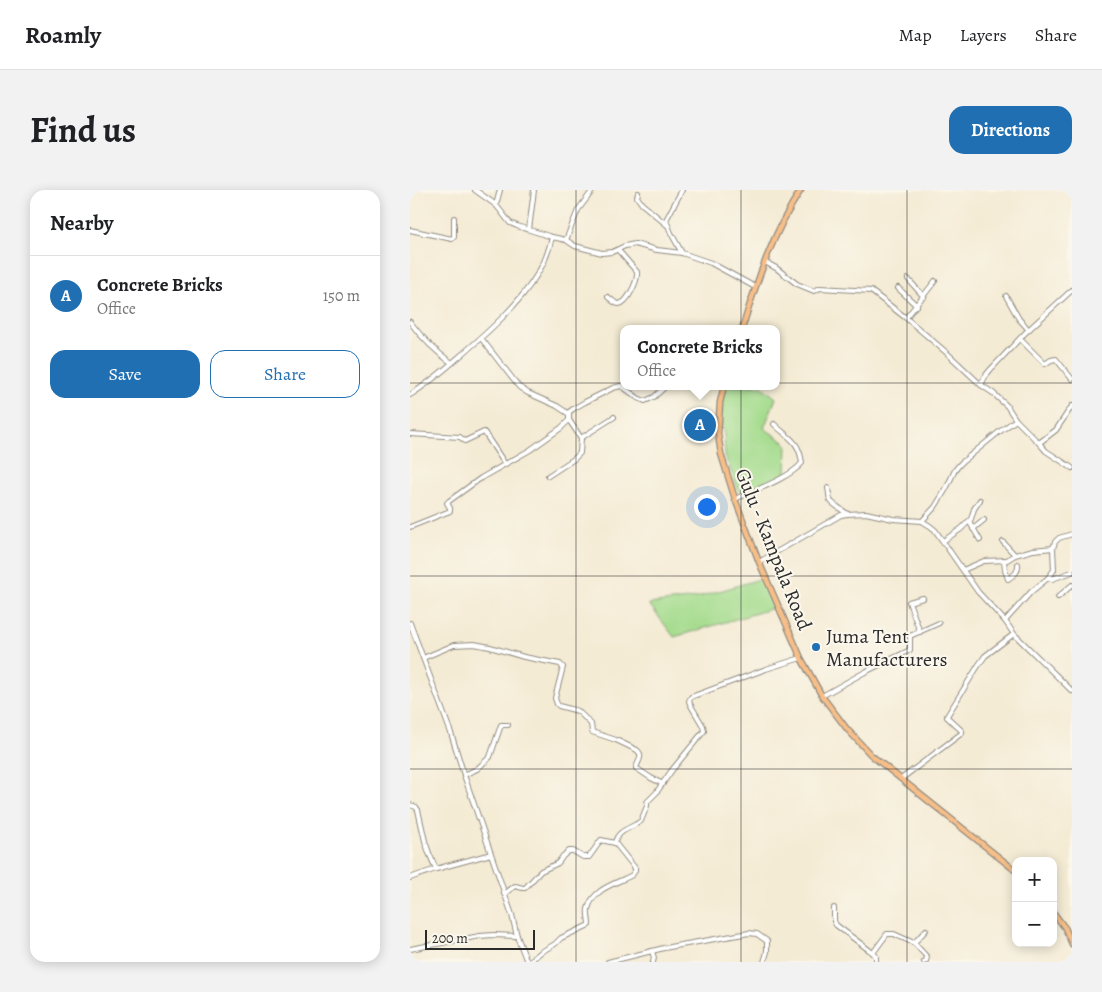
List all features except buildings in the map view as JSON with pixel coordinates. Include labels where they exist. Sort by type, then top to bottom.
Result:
[{"type":"main road","points":[[743,325],[765,262],[786,215],[801,190]]},
{"type":"main road","name":"Gulu - Kampala Road","points":[[723,390],[720,402],[718,434],[721,454],[735,499],[759,562],[801,658],[822,696],[847,729],[871,755],[1012,868]]},
{"type":"main road","points":[[1057,917],[1065,928],[1072,944]]},
{"type":"street","points":[[475,190],[496,205],[510,223],[566,240],[575,246],[609,253],[635,244],[682,254],[711,263],[756,287]]},
{"type":"street","points":[[496,205],[500,190]]},
{"type":"street","points":[[529,229],[534,190]]},
{"type":"street","points":[[566,240],[578,210],[593,190]]},
{"type":"street","points":[[682,190],[666,220],[682,254]]},
{"type":"street","points":[[638,193],[639,201],[668,226]]},
{"type":"street","points":[[410,230],[452,239],[454,237],[454,218]]},
{"type":"street","points":[[410,395],[428,383],[481,338],[517,301],[534,280],[544,260],[552,237]]},
{"type":"street","points":[[608,297],[616,303],[621,303],[632,289],[638,276],[637,272],[618,250]]},
{"type":"street","points":[[765,262],[798,284],[814,291],[820,288],[871,291],[906,318],[993,393],[1007,406],[1016,420],[1046,451],[1072,468]]},
{"type":"street","points":[[908,279],[924,296]]},
{"type":"street","points":[[906,318],[935,281]]},
{"type":"street","points":[[898,288],[916,306]]},
{"type":"street","points":[[982,385],[986,375],[1028,330],[1072,290]]},
{"type":"street","points":[[1006,296],[1019,319],[1028,330]]},
{"type":"street","points":[[410,322],[420,335],[452,363]]},
{"type":"street","points":[[481,338],[519,386],[528,394],[557,406],[569,414]]},
{"type":"street","points":[[1020,339],[1045,364],[1056,358],[1072,379]]},
{"type":"street","points":[[548,476],[578,456],[581,438],[569,420],[569,412],[577,406],[620,386]]},
{"type":"street","points":[[628,390],[638,398],[645,400],[654,397],[662,390]]},
{"type":"street","points":[[1039,443],[1056,430],[1072,407]]},
{"type":"street","points":[[581,438],[614,418]]},
{"type":"street","points":[[410,527],[450,511],[448,501],[470,485],[530,450],[569,420]]},
{"type":"street","points":[[922,521],[935,507],[961,462],[1016,420]]},
{"type":"street","points":[[735,499],[788,475],[802,463],[801,453],[796,443],[774,424]]},
{"type":"street","points":[[410,434],[460,437],[465,442],[483,432],[505,464]]},
{"type":"street","points":[[828,488],[830,499],[846,514]]},
{"type":"street","points":[[942,541],[961,529],[971,519],[974,509],[980,500]]},
{"type":"street","points":[[759,562],[841,515],[866,513],[893,520],[922,521],[935,530],[978,592],[1005,621],[1014,634],[1072,691]]},
{"type":"street","points":[[973,529],[984,520]]},
{"type":"street","points":[[969,521],[980,540]]},
{"type":"street","points":[[1005,621],[1054,570],[1055,542],[1059,538],[1072,534]]},
{"type":"street","points":[[1003,542],[1016,555]]},
{"type":"street","points":[[963,570],[984,562],[1007,560],[1033,550],[1054,548]]},
{"type":"street","points":[[1004,560],[1008,579],[1019,571],[1018,564]]},
{"type":"street","points":[[1048,578],[1052,580],[1072,572]]},
{"type":"street","points":[[1058,597],[1072,585]]},
{"type":"street","points":[[920,632],[910,602],[923,598]]},
{"type":"street","points":[[410,623],[445,716],[504,894],[512,915],[517,936],[528,962],[561,938],[589,925],[588,909],[592,899],[604,887],[626,878],[634,873],[635,869],[615,843],[601,840],[587,858],[569,851],[560,862],[542,871],[525,888],[515,886],[504,894]]},
{"type":"street","points":[[822,696],[910,650],[909,637],[939,623]]},
{"type":"street","points":[[901,779],[962,733],[947,716],[986,656],[1014,634]]},
{"type":"street","points":[[423,658],[454,645],[474,644],[562,665],[555,698],[557,704],[578,711],[591,724],[592,732],[616,740],[640,752],[641,758],[636,766],[637,770],[663,784]]},
{"type":"street","points":[[615,843],[616,838],[626,829],[641,821],[648,802],[704,731],[690,704],[690,697],[801,658]]},
{"type":"street","points":[[464,775],[477,769],[490,758],[500,725],[508,725]]},
{"type":"street","points":[[410,805],[418,810],[425,841],[436,869]]},
{"type":"street","points":[[410,878],[491,854]]},
{"type":"street","points":[[834,908],[834,921],[836,925],[876,956],[876,962]]},
{"type":"street","points":[[914,944],[926,930]]},
{"type":"street","points":[[608,962],[652,951],[749,933],[757,934],[767,941],[767,952],[764,962]]},
{"type":"street","points":[[873,954],[887,934],[891,933],[914,944],[927,957],[927,960],[924,962]]},
{"type":"street","points":[[410,949],[480,936],[517,936]]},
{"type":"street","points":[[652,951],[653,962]]},
{"type":"green space","points":[[725,390],[766,390],[776,398],[764,428],[787,444],[786,474],[767,483],[765,481],[740,494],[725,456],[724,435],[721,423]]},
{"type":"green space","points":[[763,578],[774,608],[674,637],[649,604],[696,598]]},
{"type":"place","name":"Concrete Bricks","points":[[700,425]]},
{"type":"place","name":"Juma Tent Manufacturers","points":[[816,647]]}]
